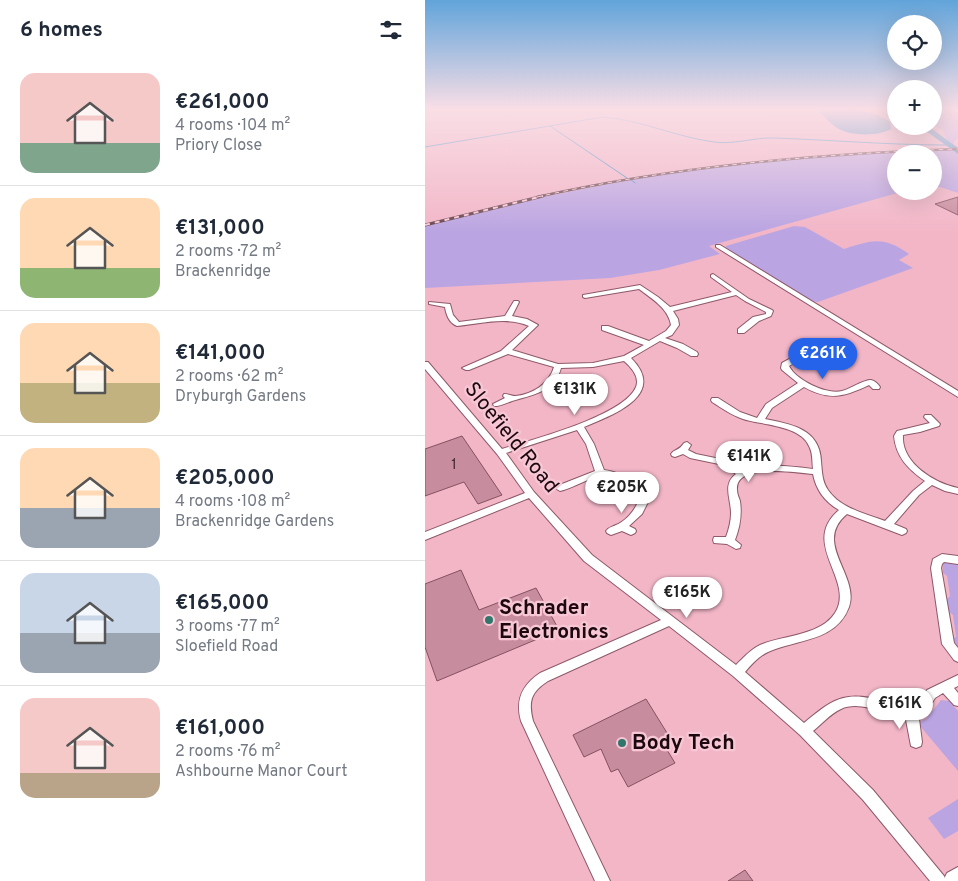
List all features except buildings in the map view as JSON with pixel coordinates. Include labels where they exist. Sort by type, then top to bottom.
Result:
[{"type":"street","points":[[718,246],[958,395]]},
{"type":"street","points":[[711,275],[770,312],[769,315],[755,319],[744,328],[736,324]]},
{"type":"street","points":[[507,351],[558,366],[593,365],[626,358],[660,339],[671,331],[675,325],[674,316],[638,285],[583,296]]},
{"type":"street","points":[[668,310],[737,293]]},
{"type":"street","points":[[507,302],[519,301],[507,317]]},
{"type":"street","points":[[430,302],[449,305],[450,315],[457,324]]},
{"type":"street","points":[[447,328],[457,324],[507,317],[528,322],[534,326],[507,351],[492,359],[465,368]]},
{"type":"street","points":[[604,328],[649,344]]},
{"type":"street","points":[[660,339],[680,346],[694,354]]},
{"type":"street","points":[[813,347],[785,365],[789,372],[804,383],[824,392],[838,395],[870,382],[876,387]]},
{"type":"street","points":[[500,452],[580,426],[609,414],[638,391],[640,386],[639,373],[626,358]]},
{"type":"street","name":"Sloefield Road","points":[[425,364],[500,452],[531,494],[587,558],[737,672],[804,731],[868,795],[939,881]]},
{"type":"street","points":[[497,404],[509,398],[520,398],[545,387],[555,377],[558,366]]},
{"type":"street","points":[[760,420],[769,406],[804,383]]},
{"type":"street","points":[[713,400],[739,414],[784,425],[806,436],[817,452],[817,472],[822,490],[828,497],[845,510],[902,531]]},
{"type":"street","points":[[928,416],[940,424],[900,433],[897,436],[900,451],[907,461],[931,481],[945,488],[958,491]]},
{"type":"street","points":[[580,426],[590,444],[600,472]]},
{"type":"street","points":[[682,450],[699,458],[722,462],[741,473]]},
{"type":"street","points":[[718,540],[733,543],[736,513],[732,486],[736,477],[741,473],[765,468],[817,472]]},
{"type":"street","points":[[558,488],[600,472],[609,472],[619,476],[642,499],[643,505],[627,529],[611,531]]},
{"type":"street","points":[[887,525],[916,493],[931,481]]},
{"type":"street","points":[[425,536],[531,494]]},
{"type":"street","points":[[737,672],[762,650],[825,630],[840,615],[844,605],[844,592],[831,550],[829,534],[831,525],[845,510]]},
{"type":"street","points":[[958,560],[942,558],[937,562],[936,568],[947,644],[958,657]]},
{"type":"street","points":[[603,881],[527,721],[523,709],[525,696],[532,684],[544,676],[669,621]]},
{"type":"street","points":[[804,731],[835,706],[850,700],[912,715],[919,713],[931,694],[958,680]]},
{"type":"street","points":[[945,687],[958,701]]},
{"type":"street","points":[[912,715],[916,742]]},
{"type":"shaded area","points":[[942,149],[958,149],[958,193],[942,188]]},
{"type":"shaded area","points":[[887,151],[887,196],[709,246],[720,254],[659,270],[610,278],[425,288],[425,225],[568,192],[633,180],[762,161]]},
{"type":"shaded area","points":[[794,226],[805,227],[844,249],[878,241],[892,244],[909,254],[899,260],[913,268],[818,302],[811,301],[726,249],[726,246]]},
{"type":"shaded area","points":[[949,561],[958,565],[958,648],[956,649],[952,639],[956,637],[953,615],[949,612],[947,599],[950,596],[947,576],[943,573],[943,563]]},
{"type":"shaded area","points":[[941,700],[949,701],[958,711],[958,771],[919,723],[927,718]]},
{"type":"shaded area","points":[[958,799],[958,831],[944,839],[928,818]]},
{"type":"waterway","points":[[584,149],[627,178]]},
{"type":"waterway","points":[[954,149],[958,152]]},
{"type":"waterway","points":[[630,179],[635,183]]},
{"type":"railway","points":[[537,197],[642,177],[747,163],[852,154],[955,149]]},
{"type":"railway","points":[[425,225],[543,196]]},
{"type":"place","name":"Schrader Electronics","points":[[489,620]]},
{"type":"place","name":"Body Tech","points":[[622,743]]}]
